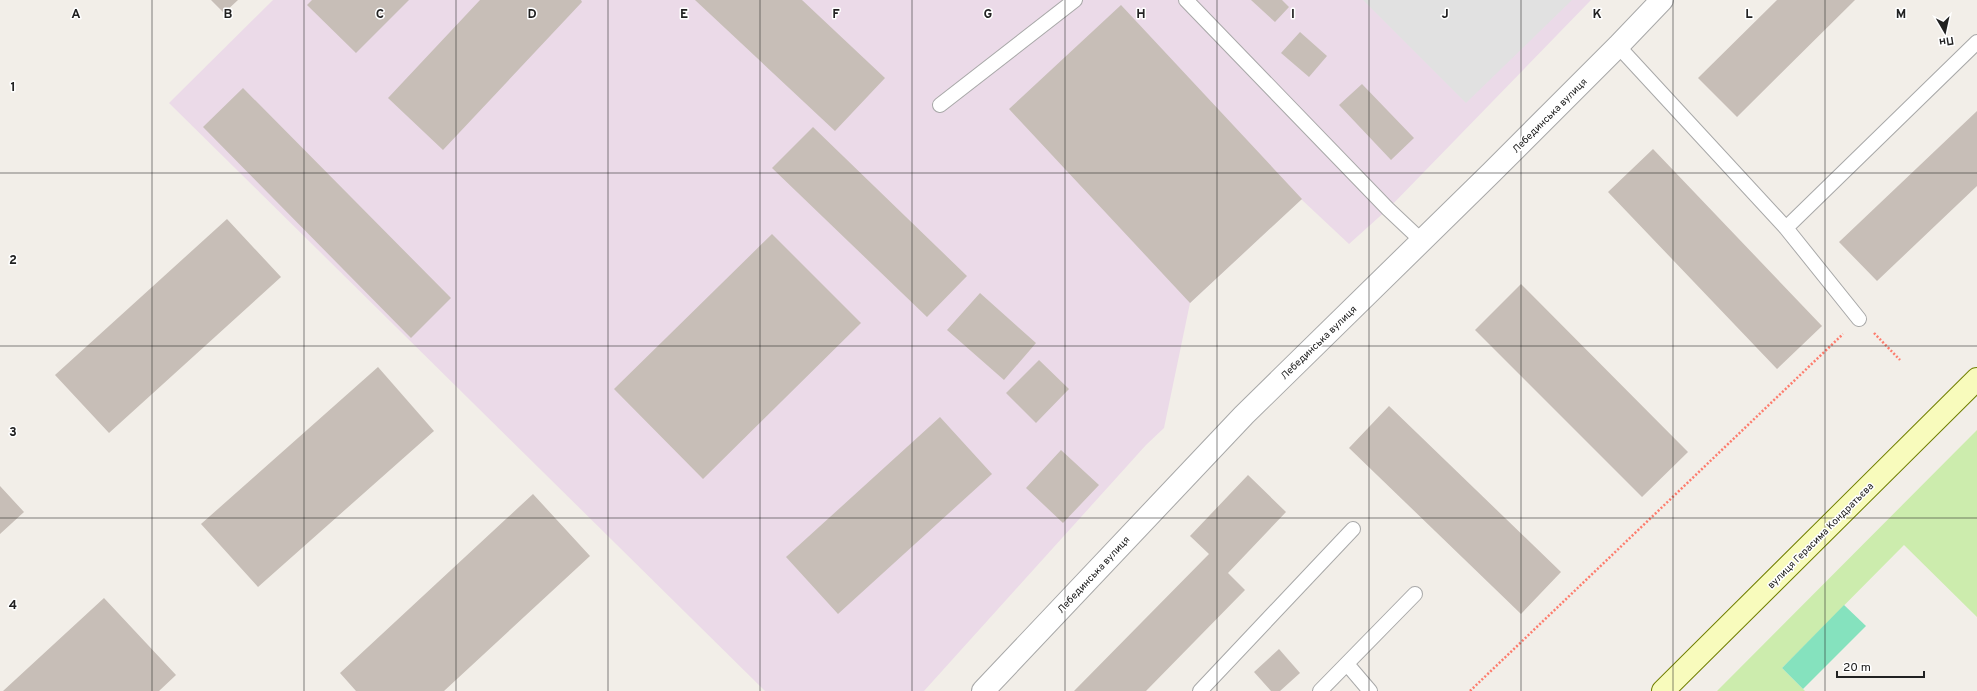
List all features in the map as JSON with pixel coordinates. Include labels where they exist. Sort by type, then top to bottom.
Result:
[{"type":"main road","name":"вулиця Герасима Кондратьєва","points":[[1663,691],[1977,379]]},
{"type":"street","name":"Лебединська вулиця","points":[[983,691],[1244,415],[1422,241],[1618,46],[1662,0]]},
{"type":"lane","points":[[940,105],[1075,0]]},
{"type":"lane","points":[[1186,0],[1388,209],[1422,241]]},
{"type":"lane","points":[[1786,228],[1977,42]]},
{"type":"lane","points":[[1618,46],[1786,228],[1859,319]]},
{"type":"lane","points":[[1200,691],[1353,529]]},
{"type":"lane","points":[[1320,691],[1415,594]]},
{"type":"lane","points":[[1346,664],[1370,691]]},
{"type":"path","points":[[1470,691],[1859,319],[1900,360]]},
{"type":"shaded area","points":[[273,0],[1591,0],[1388,209],[1349,244],[1301,199],[1190,303],[1164,428],[1146,445],[924,691],[765,691],[169,103]]},
{"type":"shaded area","points":[[1363,0],[1572,0],[1466,103]]},
{"type":"green space","points":[[1977,430],[1977,617],[1904,545],[1782,668],[1805,691],[1717,691]]},
{"type":"green space","points":[[1844,605],[1866,626],[1803,689],[1782,668]]},
{"type":"building","points":[[211,0],[238,0],[224,13]]},
{"type":"building","points":[[312,0],[409,0],[356,53],[307,5]]},
{"type":"building","points":[[480,0],[581,0],[582,2],[443,150],[388,98]]},
{"type":"building","points":[[695,0],[802,0],[885,78],[835,131]]},
{"type":"building","points":[[1251,0],[1282,0],[1289,7],[1275,22]]},
{"type":"building","points":[[1777,0],[1855,0],[1737,117],[1698,78]]},
{"type":"building","points":[[1121,5],[1302,199],[1190,303],[1009,109]]},
{"type":"building","points":[[1300,32],[1327,56],[1309,77],[1281,53]]},
{"type":"building","points":[[1362,84],[1414,138],[1391,160],[1339,105]]},
{"type":"building","points":[[243,88],[451,298],[411,338],[203,127]]},
{"type":"building","points":[[1977,111],[1977,186],[1877,281],[1839,242]]},
{"type":"building","points":[[813,127],[967,276],[927,317],[772,168]]},
{"type":"building","points":[[1653,149],[1822,326],[1777,369],[1608,192]]},
{"type":"building","points":[[227,219],[281,277],[109,433],[55,375]]},
{"type":"building","points":[[772,234],[861,323],[703,479],[614,389]]},
{"type":"building","points":[[1521,284],[1688,452],[1642,497],[1475,330]]},
{"type":"building","points":[[980,293],[1036,343],[1004,380],[947,330]]},
{"type":"building","points":[[1039,360],[1069,389],[1036,423],[1006,393]]},
{"type":"building","points":[[378,367],[434,431],[258,587],[201,524]]},
{"type":"building","points":[[1389,406],[1561,572],[1521,614],[1349,448]]},
{"type":"building","points":[[940,417],[992,474],[838,614],[786,557]]},
{"type":"building","points":[[1061,450],[1099,485],[1063,523],[1026,488]]},
{"type":"building","points":[[1248,475],[1286,512],[1228,573],[1245,590],[1146,691],[1074,691],[1209,554],[1190,536]]},
{"type":"building","points":[[0,486],[24,512],[0,534]]},
{"type":"building","points":[[533,494],[590,556],[444,691],[356,691],[340,673]]},
{"type":"building","points":[[104,598],[176,675],[159,691],[3,691]]},
{"type":"building","points":[[1279,649],[1300,673],[1280,691],[1271,691],[1254,672]]}]
